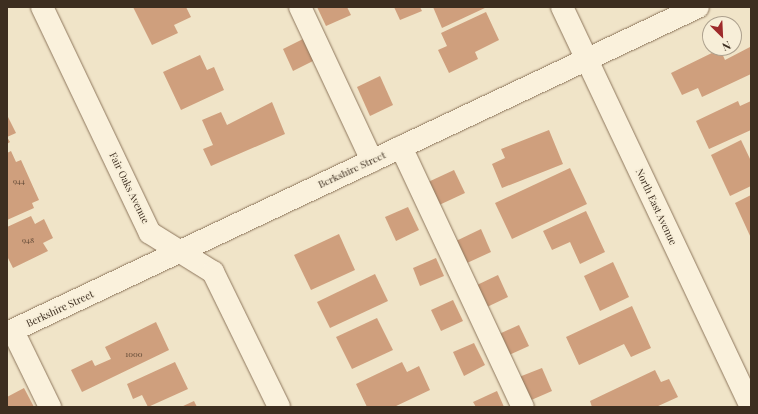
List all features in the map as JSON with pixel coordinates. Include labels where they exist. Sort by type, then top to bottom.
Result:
[{"type":"street","name":"Fair Oaks Avenue","points":[[42,7],[150,233],[182,251],[214,272],[279,407]]},
{"type":"street","points":[[300,7],[372,161]]},
{"type":"street","name":"North East Avenue","points":[[562,7],[751,407]]},
{"type":"street","name":"Berkshire Street","points":[[10,332],[698,7]]},
{"type":"street","points":[[401,147],[523,407]]},
{"type":"street","points":[[10,332],[50,407]]},
{"type":"building","points":[[133,7],[186,7],[191,17],[174,25],[178,33],[152,45]]},
{"type":"building","points":[[317,7],[347,7],[351,15],[326,26]]},
{"type":"building","points":[[394,7],[420,7],[422,11],[400,20]]},
{"type":"building","points":[[433,7],[487,7],[442,28]]},
{"type":"building","points":[[486,12],[499,40],[475,52],[478,59],[449,73],[438,50],[447,46],[441,33]]},
{"type":"building","points":[[305,38],[315,60],[293,71],[283,49]]},
{"type":"building","points":[[750,47],[751,74],[702,97],[698,88],[682,95],[671,73],[706,56],[723,56],[725,60],[733,56],[742,56],[742,51]]},
{"type":"building","points":[[200,55],[207,70],[214,67],[224,90],[181,110],[163,72]]},
{"type":"building","points":[[380,76],[393,105],[370,116],[357,87]]},
{"type":"building","points":[[738,101],[740,106],[751,101],[751,130],[709,149],[696,121]]},
{"type":"building","points":[[272,102],[285,134],[211,166],[203,149],[213,145],[202,120],[221,112],[227,125]]},
{"type":"building","points":[[7,115],[16,133],[7,137]]},
{"type":"building","points":[[549,130],[563,164],[502,188],[492,164],[505,158],[501,149]]},
{"type":"building","points":[[7,137],[10,142],[7,144]]},
{"type":"building","points":[[741,140],[751,161],[751,186],[730,196],[711,155]]},
{"type":"building","points":[[11,151],[16,162],[21,160],[39,200],[32,203],[34,208],[7,220],[7,153]]},
{"type":"building","points":[[570,168],[587,204],[512,239],[495,203]]},
{"type":"building","points":[[454,170],[465,193],[437,206],[426,183]]},
{"type":"building","points":[[751,195],[751,238],[735,203]]},
{"type":"building","points":[[408,207],[419,230],[396,241],[385,217]]},
{"type":"building","points":[[586,211],[605,252],[580,264],[570,242],[552,250],[543,231]]},
{"type":"building","points":[[31,216],[35,224],[44,219],[53,238],[43,243],[48,251],[13,268],[7,256],[7,227]]},
{"type":"building","points":[[481,229],[491,252],[467,263],[456,241]]},
{"type":"building","points":[[339,234],[355,270],[311,290],[294,255]]},
{"type":"building","points":[[436,258],[444,276],[420,286],[413,268]]},
{"type":"building","points":[[613,262],[629,297],[600,311],[584,276]]},
{"type":"building","points":[[375,274],[388,301],[330,328],[317,302]]},
{"type":"building","points":[[498,275],[508,297],[487,307],[477,285]]},
{"type":"building","points":[[453,300],[463,321],[441,331],[431,310]]},
{"type":"building","points":[[632,306],[651,348],[631,357],[624,344],[579,365],[566,337]]},
{"type":"building","points":[[377,318],[393,350],[352,369],[336,337]]},
{"type":"building","points":[[156,322],[169,350],[82,392],[71,370],[92,360],[95,366],[111,359],[105,347]]},
{"type":"building","points":[[519,325],[529,346],[509,355],[499,334]]},
{"type":"building","points":[[474,343],[485,365],[464,376],[453,352]]},
{"type":"building","points":[[175,362],[188,389],[148,407],[142,395],[133,399],[127,384]]},
{"type":"building","points":[[402,362],[407,372],[419,366],[430,390],[394,407],[367,407],[356,384]]},
{"type":"building","points":[[542,368],[552,391],[529,401],[519,377]]},
{"type":"building","points":[[655,370],[661,382],[669,379],[678,397],[656,407],[592,407],[590,401]]},
{"type":"building","points":[[24,388],[34,407],[8,407],[7,397]]},
{"type":"building","points":[[497,391],[504,407],[476,407],[473,402]]},
{"type":"building","points":[[194,401],[197,407],[181,407]]}]
